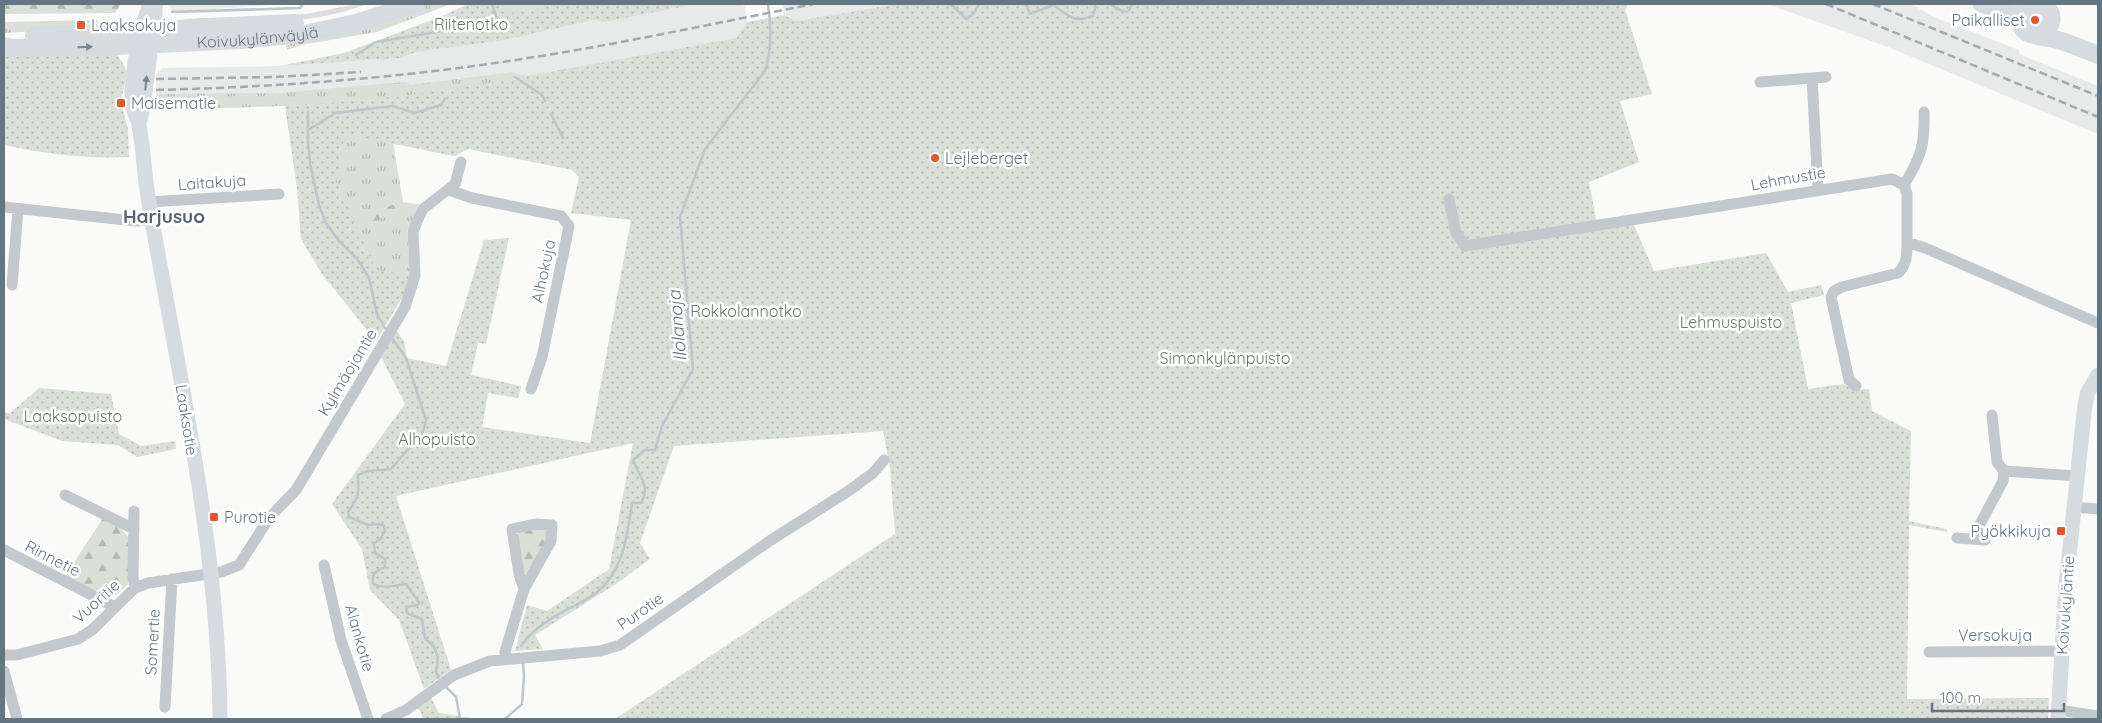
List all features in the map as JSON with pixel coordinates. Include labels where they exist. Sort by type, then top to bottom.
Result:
[{"type":"main road","name":"Laaksotie","points":[[153,4],[145,15],[143,107],[139,122],[148,202],[176,354],[211,574],[220,679],[220,719]]},
{"type":"main road","name":"Koivukylänväylä","points":[[4,46],[11,48],[146,38],[303,23],[354,13],[378,4]]},
{"type":"main road","name":"Koivukylänväylä","points":[[4,37],[241,40],[304,34],[356,23],[416,4]]},
{"type":"main road","points":[[1982,4],[2013,14],[2030,7],[2046,8],[2052,13],[2060,26],[2098,44]]},
{"type":"main road","points":[[2030,7],[2024,30],[2028,34],[2040,35],[2074,44],[2098,55]]},
{"type":"main road","points":[[2040,35],[2048,31],[2052,13]]},
{"type":"main road","name":"Koivukyläntie","points":[[2058,715],[2077,476],[2087,394],[2098,376]]},
{"type":"street","points":[[1760,82],[1826,77]]},
{"type":"street","points":[[1812,78],[1818,189]]},
{"type":"street","points":[[1856,386],[1849,380],[1831,297],[1834,291],[1842,286],[1898,273],[1903,268],[1906,261],[1907,242],[1907,194],[1904,185],[1913,171],[1923,147],[1924,112]]},
{"type":"street","points":[[449,190],[455,184],[461,162]]},
{"type":"street","name":"Lehmustie","points":[[1449,199],[1456,233],[1465,246],[1702,210],[1887,178],[1898,180],[1904,185]]},
{"type":"street","name":"Alhokuja","points":[[449,190],[472,198],[561,216],[569,226],[542,357],[531,389]]},
{"type":"street","name":"Kylmäojantie","points":[[211,574],[226,571],[239,565],[269,518],[286,501],[300,482],[405,307],[415,275],[413,232],[423,209],[449,190]]},
{"type":"street","name":"Laitakuja","points":[[148,202],[278,194]]},
{"type":"street","points":[[4,207],[141,222],[152,220]]},
{"type":"street","points":[[12,285],[18,210]]},
{"type":"street","points":[[1907,242],[1925,248],[2098,323]]},
{"type":"street","points":[[1992,414],[1997,462],[2004,471],[2077,476]]},
{"type":"street","name":"Purotie","points":[[386,719],[406,710],[454,675],[490,661],[600,650],[620,645],[771,540],[850,490],[872,473],[884,460]]},
{"type":"street","points":[[1972,539],[2003,481],[2004,471]]},
{"type":"street","points":[[65,495],[134,529]]},
{"type":"street","points":[[2074,507],[2098,509]]},
{"type":"street","points":[[134,510],[133,578],[135,588]]},
{"type":"street","points":[[506,658],[508,644],[524,589],[551,541],[552,525],[535,524],[512,529],[519,574],[524,589]]},
{"type":"street","points":[[1957,538],[1985,540]]},
{"type":"street","name":"Rinnetie","points":[[4,550],[115,607]]},
{"type":"street","name":"Alankotie","points":[[324,565],[341,640],[368,719]]},
{"type":"street","name":"Vuoritie","points":[[4,655],[17,655],[78,639],[92,630],[135,588],[148,583],[211,574]]},
{"type":"street","name":"Somertie","points":[[165,707],[172,579]]},
{"type":"street","name":"Versokuja","points":[[1929,652],[2062,651]]},
{"type":"street","points":[[4,671],[17,719]]},
{"type":"street","points":[[2058,715],[2098,716]]},
{"type":"shaded area","points":[[170,4],[286,4],[172,12]]},
{"type":"shaded area","points":[[697,4],[741,4],[745,7],[747,22],[738,38],[525,76],[157,110],[156,74],[162,68],[279,66],[400,58],[416,52],[505,40],[593,20],[605,22]]},
{"type":"shaded area","points":[[783,4],[897,4],[796,21],[784,15]]},
{"type":"shaded area","points":[[1767,4],[1911,4],[1934,17],[2019,50],[2019,54],[2098,86],[2098,134],[1888,47]]},
{"type":"green space","points":[[4,4],[121,4],[115,13],[4,14]]},
{"type":"green space","points":[[357,4],[367,4],[322,17],[299,20],[276,22],[182,22],[185,19],[306,14]]},
{"type":"green space","points":[[426,4],[451,4],[377,32],[301,45],[287,50],[286,46],[295,42],[386,18]]},
{"type":"green space","name":"Riitenotko","points":[[468,4],[697,4],[605,22],[593,20],[505,40],[416,52],[400,58],[279,66],[344,53],[440,17]]},
{"type":"green space","points":[[502,4],[564,4],[506,14]]},
{"type":"green space","name":"Simonkylänpuisto","points":[[897,4],[1628,4],[1625,10],[1652,94],[1620,101],[1639,162],[1589,182],[1597,224],[1634,225],[1654,271],[1766,253],[1788,292],[1821,285],[1824,295],[1791,303],[1808,389],[1843,384],[1855,390],[1869,389],[1872,411],[1911,431],[1909,521],[1947,529],[1947,532],[1909,525],[1907,699],[2049,698],[2048,719],[615,719],[895,534],[890,468],[883,431],[674,446],[640,543],[650,559],[616,584],[535,635],[543,649],[515,651],[527,605],[547,611],[609,569],[633,443],[396,496],[451,670],[424,689],[399,620],[370,590],[362,549],[332,504],[405,404],[381,357],[396,330],[404,341],[407,358],[446,366],[484,240],[509,238],[486,344],[478,343],[471,375],[521,386],[518,398],[488,393],[482,427],[590,443],[631,220],[571,213],[579,177],[572,170],[468,149],[454,156],[345,134],[336,182],[376,270],[410,275],[405,293],[376,341],[322,274],[301,239],[297,188],[285,106],[399,96],[512,80],[737,38],[747,22],[784,15],[796,21]]},
{"type":"green space","points":[[99,21],[98,23],[78,23],[78,26],[4,33],[4,22]]},
{"type":"green space","points":[[738,38],[549,102],[454,156],[393,143],[403,202],[352,218],[406,207],[408,203],[419,204],[407,231],[410,275],[389,320],[285,106],[157,110],[156,94],[278,93],[405,82],[411,85],[512,72],[525,76]]},
{"type":"green space","points":[[115,50],[126,71],[122,98],[119,98],[119,107],[122,107],[128,129],[129,157],[66,155],[4,145],[4,51]]},
{"type":"green space","points":[[403,202],[408,203],[406,207],[358,229],[352,217]]},
{"type":"green space","name":"Laaksopuisto","points":[[39,388],[111,394],[119,434],[141,446],[175,441],[176,449],[137,457],[118,445],[62,441],[4,419],[4,412],[9,414]]},
{"type":"green space","points":[[103,518],[118,525],[128,537],[128,584],[115,596],[102,597],[64,578]]},
{"type":"green space","points":[[542,527],[547,531],[548,538],[528,574],[524,574],[516,538],[520,531]]},
{"type":"green space","points":[[430,696],[439,713],[476,719],[423,719],[421,712],[416,707]]},
{"type":"waterway","points":[[172,12],[300,8],[303,4]]},
{"type":"waterway","points":[[356,55],[376,42],[498,22],[492,4]]},
{"type":"waterway","name":"Ilolanoja","points":[[521,646],[534,631],[545,623],[596,593],[613,574],[623,552],[632,503],[641,503],[645,491],[643,481],[633,460],[645,450],[655,450],[662,426],[693,369],[680,217],[705,149],[765,71],[769,55],[770,38],[768,4]]},
{"type":"waterway","name":"Ilolanoja","points":[[948,4],[952,5],[966,19],[974,13],[979,4]]},
{"type":"waterway","name":"Ilolanoja","points":[[1026,4],[1030,14],[1053,5],[1075,19],[1093,16],[1096,4]]},
{"type":"waterway","name":"Ilolanoja","points":[[1111,4],[1117,9],[1126,12],[1132,4]]},
{"type":"waterway","points":[[515,77],[542,95],[545,101]]},
{"type":"waterway","points":[[310,129],[335,113],[393,106],[414,113],[441,105],[445,99]]},
{"type":"waterway","points":[[308,112],[310,163],[319,205],[326,223],[338,240],[358,260],[369,278],[377,314],[386,330]]},
{"type":"waterway","points":[[551,114],[563,138]]},
{"type":"waterway","points":[[392,338],[406,358],[426,420],[423,432],[391,469],[368,471],[358,475],[358,495],[348,512],[349,517],[368,525],[379,524],[384,526],[385,531],[374,544],[375,553],[385,559],[385,567],[375,573],[373,584],[385,587],[406,584],[419,602],[418,605],[406,607],[407,613],[422,619],[425,638],[434,647],[438,657],[436,672],[439,677]]},
{"type":"waterway","name":"Ilolanoja","points":[[505,719],[522,704],[523,663]]},
{"type":"waterway","points":[[446,687],[456,697],[460,719]]},
{"type":"railway","points":[[156,90],[243,87],[329,81],[459,68],[658,35],[814,4]]},
{"type":"railway","points":[[1826,4],[2098,117]]},
{"type":"railway","points":[[1873,4],[2098,96]]},
{"type":"railway","points":[[156,79],[276,77],[361,72]]},
{"type":"place","name":"Paikalliset","points":[[2035,20]]},
{"type":"place","name":"Laaksokuja","points":[[81,25]]},
{"type":"place","name":"Maisematie","points":[[121,103]]},
{"type":"place","name":"Lejleberget","points":[[935,158]]},
{"type":"place","name":"Purotie","points":[[214,517]]},
{"type":"place","name":"Pyökkikuja","points":[[2061,531]]},
{"type":"district","name":"Harjusuo","points":[[164,216]]},
{"type":"park label","name":"Rokkolannotko","points":[[746,311]]},
{"type":"park label","name":"Lehmuspuisto","points":[[1731,322]]},
{"type":"park label","name":"Alhopuisto","points":[[437,439]]}]
